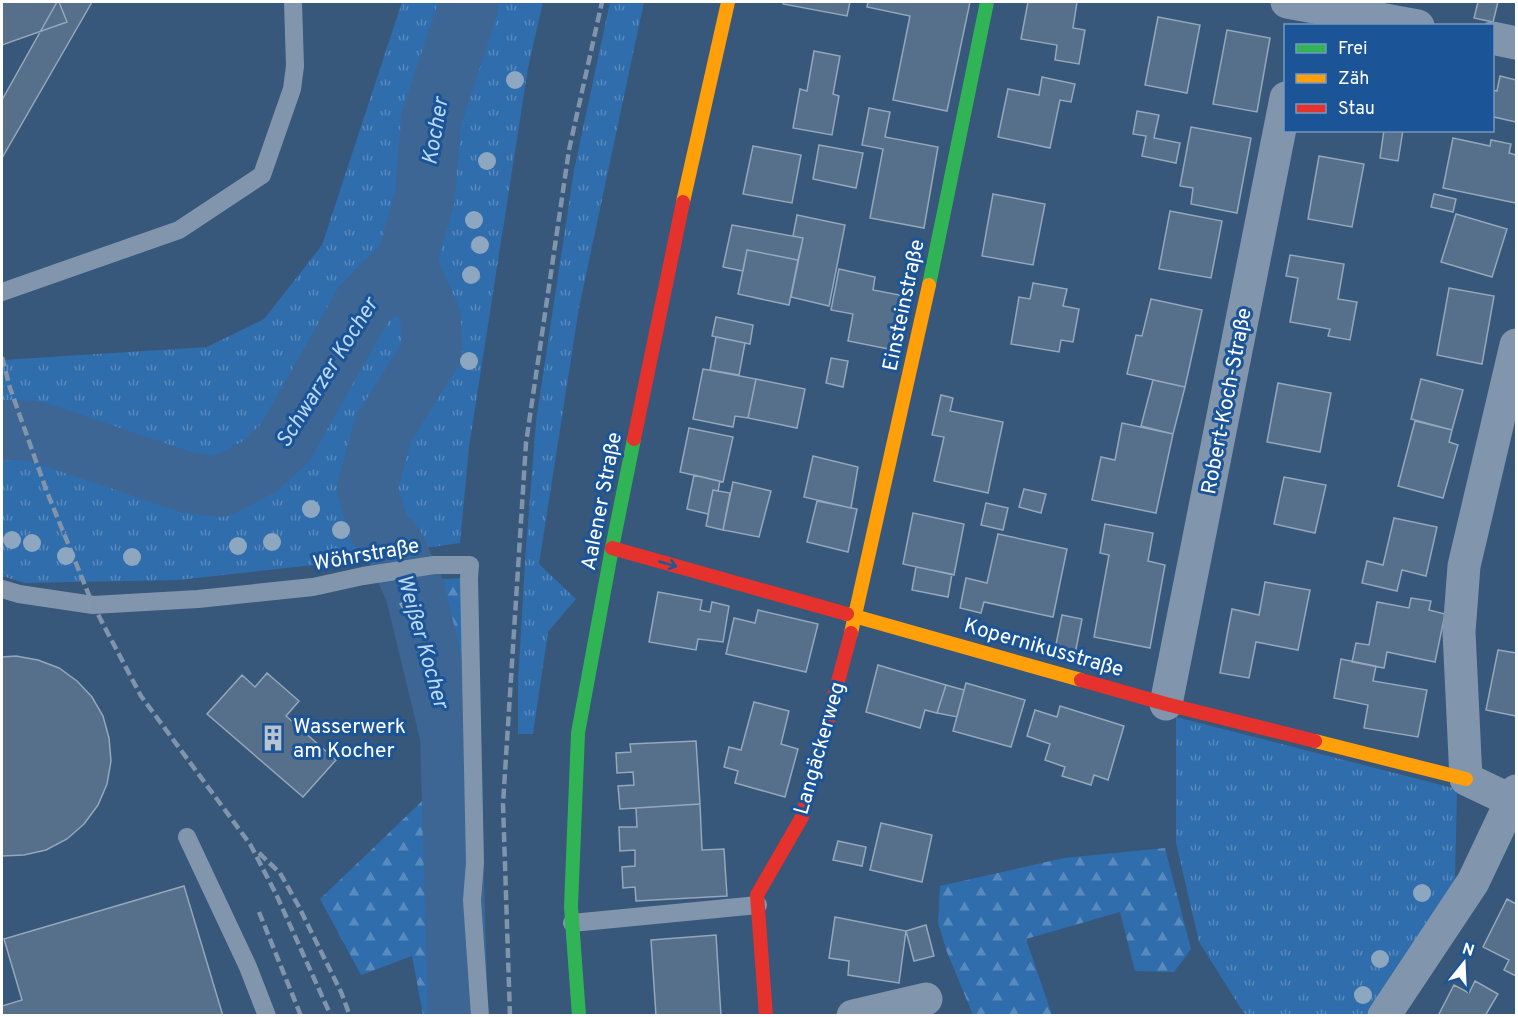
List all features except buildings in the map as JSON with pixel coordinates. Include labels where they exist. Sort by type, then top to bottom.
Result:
[{"type":"street","name":"Aalener Straße","points":[[579,1016],[570,907],[578,733],[612,548],[689,172],[728,2]]},
{"type":"street","name":"Einsteinstraße","points":[[856,616],[928,290],[987,2]]},
{"type":"street","points":[[1304,9],[1405,24]]},
{"type":"street","points":[[1494,38],[1516,43]]},
{"type":"street","name":"Robert-Koch-Straße","points":[[1166,704],[1284,108]]},
{"type":"street","points":[[1384,1016],[1473,882],[1514,796],[1466,780],[1460,632],[1464,566],[1516,345]]},
{"type":"street","name":"Kopernikusstraße","points":[[612,548],[1166,704],[1466,780]]},
{"type":"street","name":"Langäckerweg","points":[[766,1016],[757,895],[802,817],[856,616]]},
{"type":"street","points":[[853,1016],[926,999]]},
{"type":"lane","points":[[2,292],[179,230],[262,175],[292,89],[295,66],[293,2]]},
{"type":"lane","name":"Wöhrstraße","points":[[2,589],[19,594],[93,605],[198,599],[313,587],[363,576],[434,565],[470,565],[475,862],[472,900],[480,1016]]},
{"type":"lane","points":[[187,837],[248,967],[267,1016]]},
{"type":"lane","points":[[572,923],[758,905]]},
{"type":"green space","points":[[402,2],[543,2],[528,68],[469,447],[460,543],[359,560],[178,580],[25,583],[2,576],[2,360],[207,347],[264,319],[322,245]]},
{"type":"green space","points":[[610,2],[644,2],[579,308],[539,564],[576,599],[548,632],[533,734],[518,734],[518,682],[536,421],[574,170]]},
{"type":"green space","points":[[466,578],[471,863],[463,872],[463,1000],[466,1015],[423,1015],[412,956],[361,975],[320,899],[443,781],[425,580]]},
{"type":"green space","points":[[1176,717],[1457,789],[1455,883],[1368,1015],[1245,1015],[1199,942],[1176,843]]},
{"type":"green space","points":[[1165,848],[1191,949],[1174,972],[1135,971],[1120,912],[1026,939],[1052,1015],[973,1015],[947,952],[938,923],[940,886],[1064,858]]},
{"type":"waterway","name":"Schwarzer Kocher","points":[[2,430],[35,431],[186,482],[220,487],[260,466],[285,443],[363,305],[406,262],[425,197],[431,120],[468,2]]},
{"type":"waterway","name":"Weißer Kocher","points":[[406,262],[431,318],[432,352],[383,429],[367,489],[379,528],[395,547],[415,591],[450,736],[458,1016]]},
{"type":"railway","points":[[510,1016],[503,804],[526,443],[569,150],[602,2]]},
{"type":"railway","points":[[2,357],[10,388],[47,492],[93,605],[141,696],[250,844],[276,894],[331,1016]]},
{"type":"railway","points":[[259,853],[280,873],[298,905],[341,992],[350,1016]]},
{"type":"railway","points":[[259,912],[301,1016]]},
{"type":"traffic: fast","points":[[929,285],[987,2]]},
{"type":"traffic: fast","points":[[579,1016],[571,907],[578,733],[634,439]]},
{"type":"traffic: slow","points":[[683,202],[728,2]]},
{"type":"traffic: slow","points":[[851,633],[929,285]]},
{"type":"traffic: slow","points":[[847,614],[1081,680]]},
{"type":"traffic: slow","points":[[1315,741],[1466,779]]},
{"type":"traffic: jam","points":[[634,439],[683,202]]},
{"type":"traffic: jam","points":[[612,548],[847,614]]},
{"type":"traffic: jam","points":[[766,1016],[757,895],[802,817],[851,633]]},
{"type":"traffic: jam","points":[[1081,680],[1315,741]]},
{"type":"place","name":"Wasserwerk am Kocher","points":[[273,738]]},
{"type":"water label","name":"Kocher","points":[[434,131]]}]
